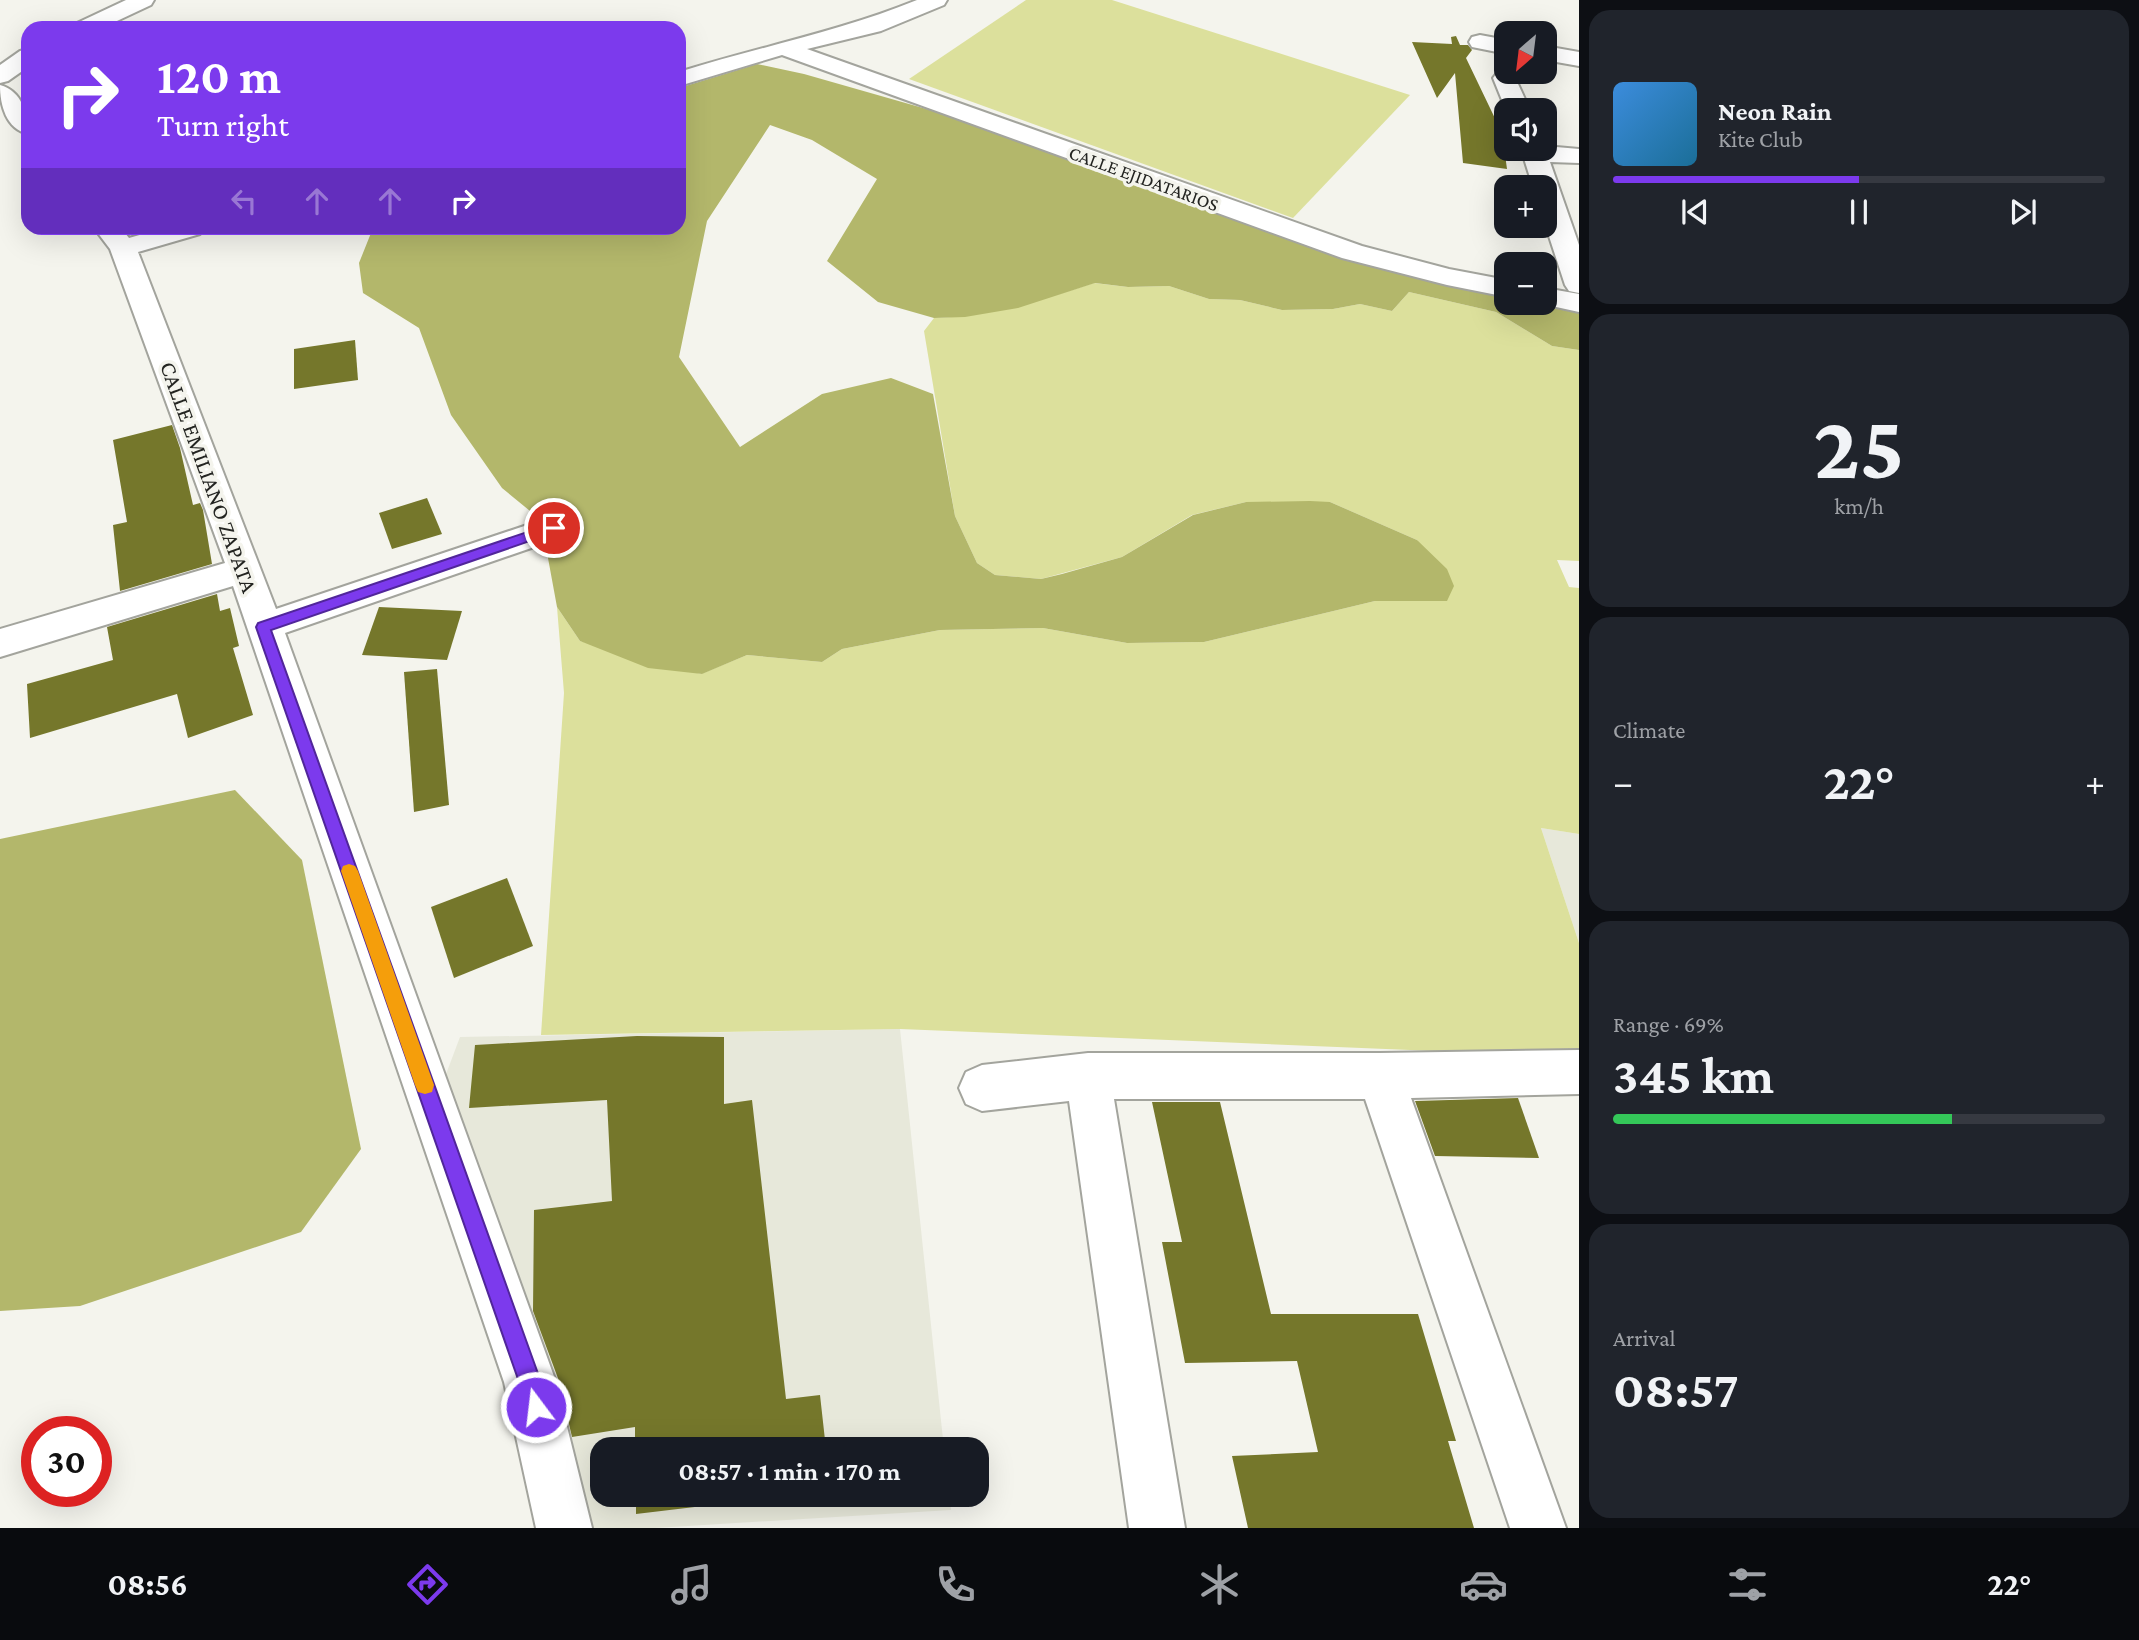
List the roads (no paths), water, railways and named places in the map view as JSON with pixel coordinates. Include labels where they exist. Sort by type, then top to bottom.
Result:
[{"type":"street","points":[[100,21],[144,0]]},
{"type":"street","points":[[686,77],[873,26],[936,0]]},
{"type":"street","points":[[1480,42],[1494,45]]},
{"type":"street","name":"CALLE EJIDATARIOS","points":[[788,50],[1352,252],[1494,286]]},
{"type":"street","points":[[1558,55],[1579,59]]},
{"type":"street","points":[[0,76],[21,61]]},
{"type":"street","points":[[0,92],[21,118]]},
{"type":"street","points":[[1557,154],[1579,156]]},
{"type":"street","points":[[1537,161],[1579,285]]},
{"type":"street","points":[[115,238],[138,235]]},
{"type":"street","name":"CALLE EMILIANO ZAPATA","points":[[115,238],[245,570],[530,1382],[564,1528]]},
{"type":"street","points":[[1557,298],[1579,303]]},
{"type":"street","points":[[263,627],[554,528]]},
{"type":"street","points":[[0,643],[245,570]]},
{"type":"street","points":[[982,1088],[1088,1076],[1380,1076],[1579,1072]]},
{"type":"street","points":[[1088,1076],[1157,1528]]},
{"type":"street","points":[[1380,1076],[1538,1528]]}]
